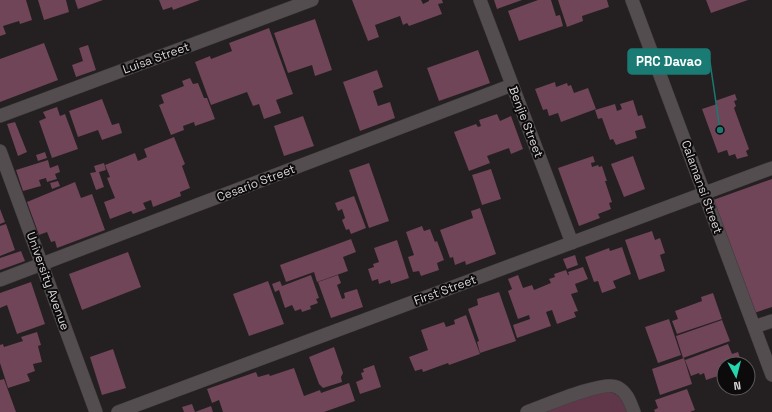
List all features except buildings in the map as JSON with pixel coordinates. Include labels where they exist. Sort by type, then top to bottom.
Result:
[{"type":"street","name":"Luisa Street","points":[[0,116],[312,0]]},
{"type":"street","name":"Benjie Street","points":[[480,0],[572,243]]},
{"type":"street","name":"Calamansi Street","points":[[632,0],[772,374]]},
{"type":"street","name":"Cesario Street","points":[[0,280],[512,85]]},
{"type":"street","name":"University Avenue","points":[[0,151],[96,412]]},
{"type":"street","name":"First Street","points":[[118,412],[772,168]]},
{"type":"street","points":[[754,327],[772,320]]},
{"type":"street","points":[[527,412],[589,389],[604,386],[615,386],[624,391],[634,412]]},
{"type":"shaded area","points":[[605,391],[614,393],[620,397],[628,412],[544,412],[593,393]]},
{"type":"place","name":"PRC Davao","points":[[720,130]]}]
